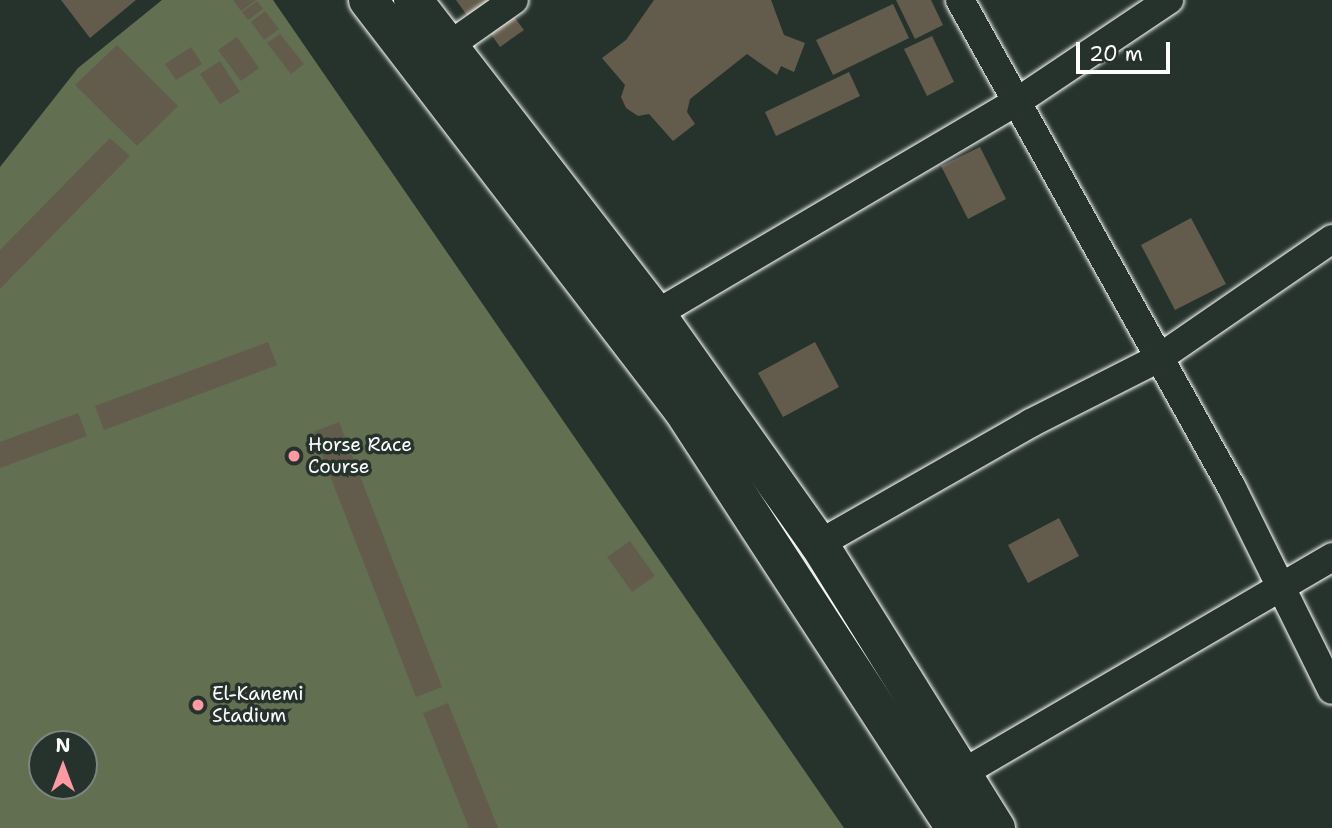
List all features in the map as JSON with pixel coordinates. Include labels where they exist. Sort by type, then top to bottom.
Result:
[{"type":"main road","points":[[368,0],[682,409],[955,828]]},
{"type":"main road","points":[[413,0],[656,314],[820,544],[996,828]]},
{"type":"street","points":[[450,45],[514,0]]},
{"type":"street","points":[[960,0],[1232,488],[1279,592],[1332,690]]},
{"type":"street","points":[[656,314],[1018,101],[1169,0]]},
{"type":"street","points":[[820,544],[1031,423],[1159,358],[1332,239]]},
{"type":"street","points":[[961,775],[1279,592],[1332,557]]},
{"type":"green space","name":"Horse Race Course","points":[[162,0],[273,0],[844,828],[0,828],[0,167],[78,68]]},
{"type":"building","points":[[61,0],[136,0],[90,38]]},
{"type":"building","points":[[233,0],[256,0],[241,11]]},
{"type":"building","points":[[456,0],[500,0],[471,21]]},
{"type":"building","points":[[654,0],[771,0],[784,35],[805,43],[794,72],[781,66],[777,75],[747,54],[690,99],[687,112],[695,124],[673,141],[649,114],[638,116],[626,108],[621,97],[625,85],[602,58],[626,40]]},
{"type":"building","points":[[896,0],[931,0],[943,25],[915,39]]},
{"type":"building","points":[[257,1],[263,9],[248,20],[242,12]]},
{"type":"building","points":[[893,4],[909,38],[833,75],[816,40]]},
{"type":"building","points":[[509,10],[524,30],[500,47],[486,27]]},
{"type":"building","points":[[265,11],[279,29],[264,40],[251,22]]},
{"type":"building","points":[[280,34],[304,64],[291,74],[267,43]]},
{"type":"building","points":[[932,36],[954,82],[927,96],[904,49]]},
{"type":"building","points":[[237,37],[259,68],[241,81],[218,50]]},
{"type":"building","points":[[117,45],[178,106],[137,146],[75,85]]},
{"type":"building","points":[[191,47],[202,64],[176,80],[165,64]]},
{"type":"building","points":[[220,61],[240,92],[220,104],[200,74]]},
{"type":"building","points":[[849,72],[860,96],[776,136],[765,112]]},
{"type":"building","points":[[110,138],[130,156],[0,289],[0,250]]},
{"type":"building","points":[[980,147],[1006,199],[968,219],[941,166]]},
{"type":"building","points":[[1191,218],[1226,284],[1175,310],[1141,245]]},
{"type":"building","points":[[268,342],[277,365],[104,430],[95,406]]},
{"type":"building","points":[[815,342],[839,387],[783,417],[758,373]]},
{"type":"building","points":[[78,413],[87,436],[0,468],[0,442]]},
{"type":"building","points":[[339,422],[442,687],[416,697],[313,432]]},
{"type":"building","points":[[1059,518],[1079,556],[1028,583],[1008,545]]},
{"type":"building","points":[[630,541],[655,576],[632,592],[607,557]]},
{"type":"building","points":[[448,703],[498,828],[469,828],[423,713]]},
{"type":"place","name":"Horse Race Course","points":[[294,456]]},
{"type":"place","name":"El-Kanemi Stadium","points":[[198,705]]}]
